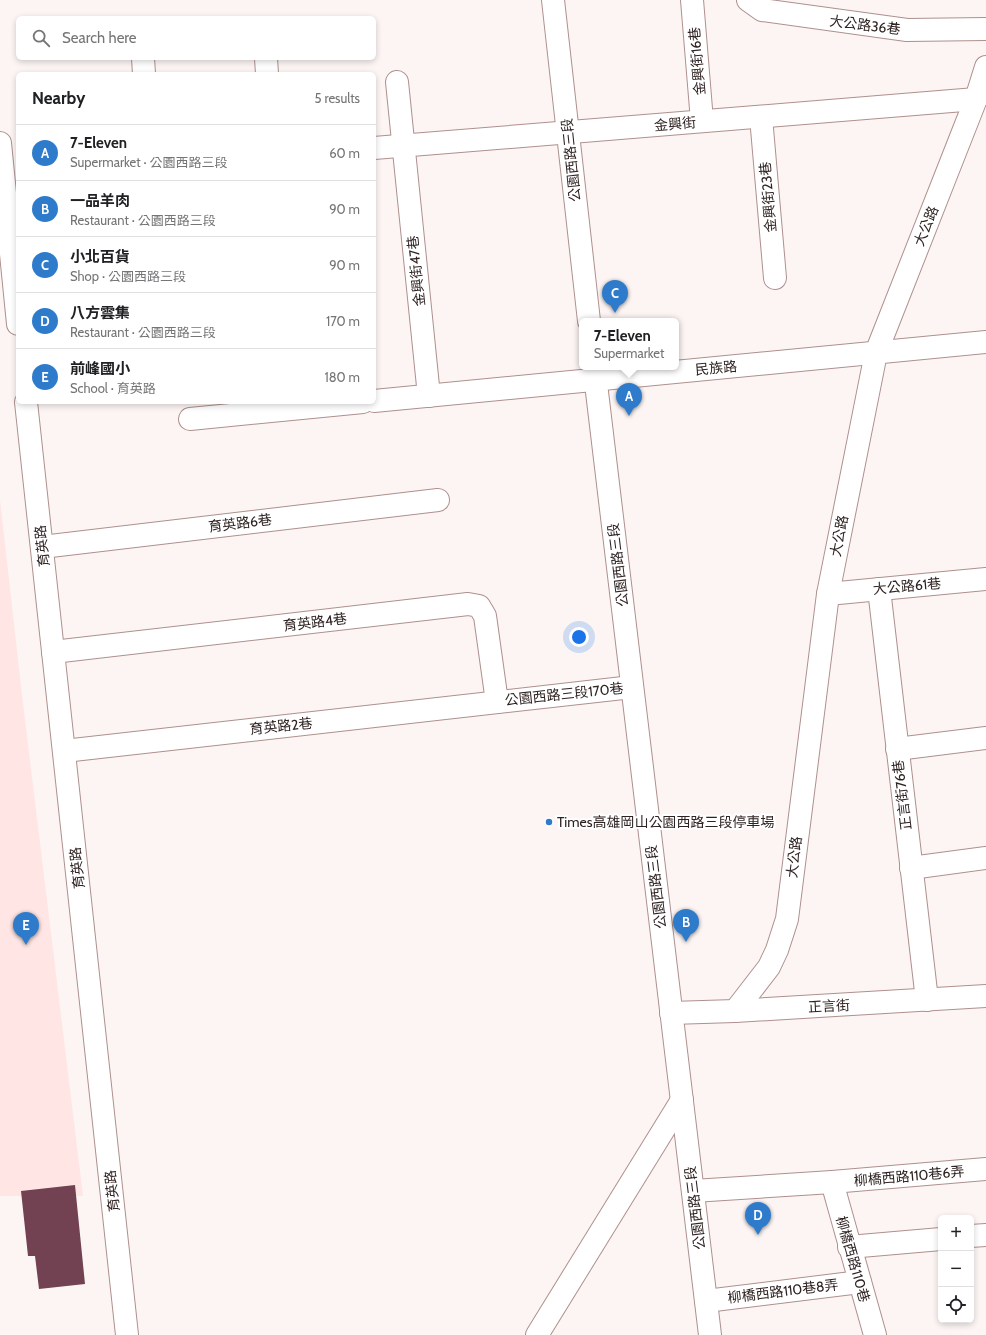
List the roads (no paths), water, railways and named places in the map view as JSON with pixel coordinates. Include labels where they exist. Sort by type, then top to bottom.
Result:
[{"type":"street","name":"公園西路三段","points":[[553,0],[589,318]]},
{"type":"street","name":"金興街16巷","points":[[692,0],[702,121]]},
{"type":"street","name":"大公路36巷","points":[[748,0],[762,10],[907,30],[986,29]]},
{"type":"street","points":[[143,60],[144,72]]},
{"type":"street","points":[[266,60],[268,72]]},
{"type":"street","name":"大公路","points":[[735,1011],[769,967],[777,950],[787,919],[828,594],[876,353],[976,99],[986,67]]},
{"type":"street","name":"金興街47巷","points":[[397,82],[402,146],[429,396]]},
{"type":"street","name":"金興街","points":[[376,148],[976,99]]},
{"type":"street","name":"金興街23巷","points":[[761,117],[775,278]]},
{"type":"street","points":[[0,143],[10,179],[16,288]]},
{"type":"street","name":"民族路","points":[[679,367],[876,353],[986,342]]},
{"type":"street","name":"民族路","points":[[376,401],[429,396],[595,373],[637,370]]},
{"type":"street","name":"公園西路三段","points":[[595,373],[671,1013],[694,1191],[710,1335]]},
{"type":"street","name":"育英路","points":[[26,404],[127,1335]]},
{"type":"street","points":[[190,419],[301,405],[322,404]]},
{"type":"street","name":"育英路6巷","points":[[42,547],[438,500]]},
{"type":"street","name":"大公路61巷","points":[[828,594],[986,579]]},
{"type":"street","name":"正言街76巷","points":[[879,589],[927,1000]]},
{"type":"street","name":"育英路4巷","points":[[53,652],[468,604],[479,606],[485,616],[497,702]]},
{"type":"street","name":"公園西路三段170巷","points":[[497,702],[632,687]]},
{"type":"street","name":"育英路2巷","points":[[64,751],[497,702]]},
{"type":"street","points":[[897,749],[986,738]]},
{"type":"street","points":[[911,868],[986,858]]},
{"type":"street","name":"正言街","points":[[671,1013],[735,1011],[986,996]]},
{"type":"street","points":[[537,1335],[682,1100]]},
{"type":"street","name":"柳橋西路110巷6弄","points":[[694,1191],[986,1170]]},
{"type":"street","name":"柳橋西路110巷","points":[[832,1182],[849,1247],[875,1335]]},
{"type":"street","points":[[974,1236],[986,1235]]},
{"type":"street","points":[[849,1247],[938,1239]]},
{"type":"street","name":"柳橋西路110巷8弄","points":[[706,1301],[860,1282]]},
{"type":"place","name":"小北百貨","points":[[615,313]]},
{"type":"place","name":"7-Eleven","points":[[629,416]]},
{"type":"place","name":"Times高雄岡山公園西路三段停車場","points":[[549,822]]},
{"type":"place","name":"一品羊肉","points":[[686,942]]},
{"type":"place","name":"前峰國小","points":[[26,945]]},
{"type":"place","name":"八方雲集","points":[[758,1235]]}]
